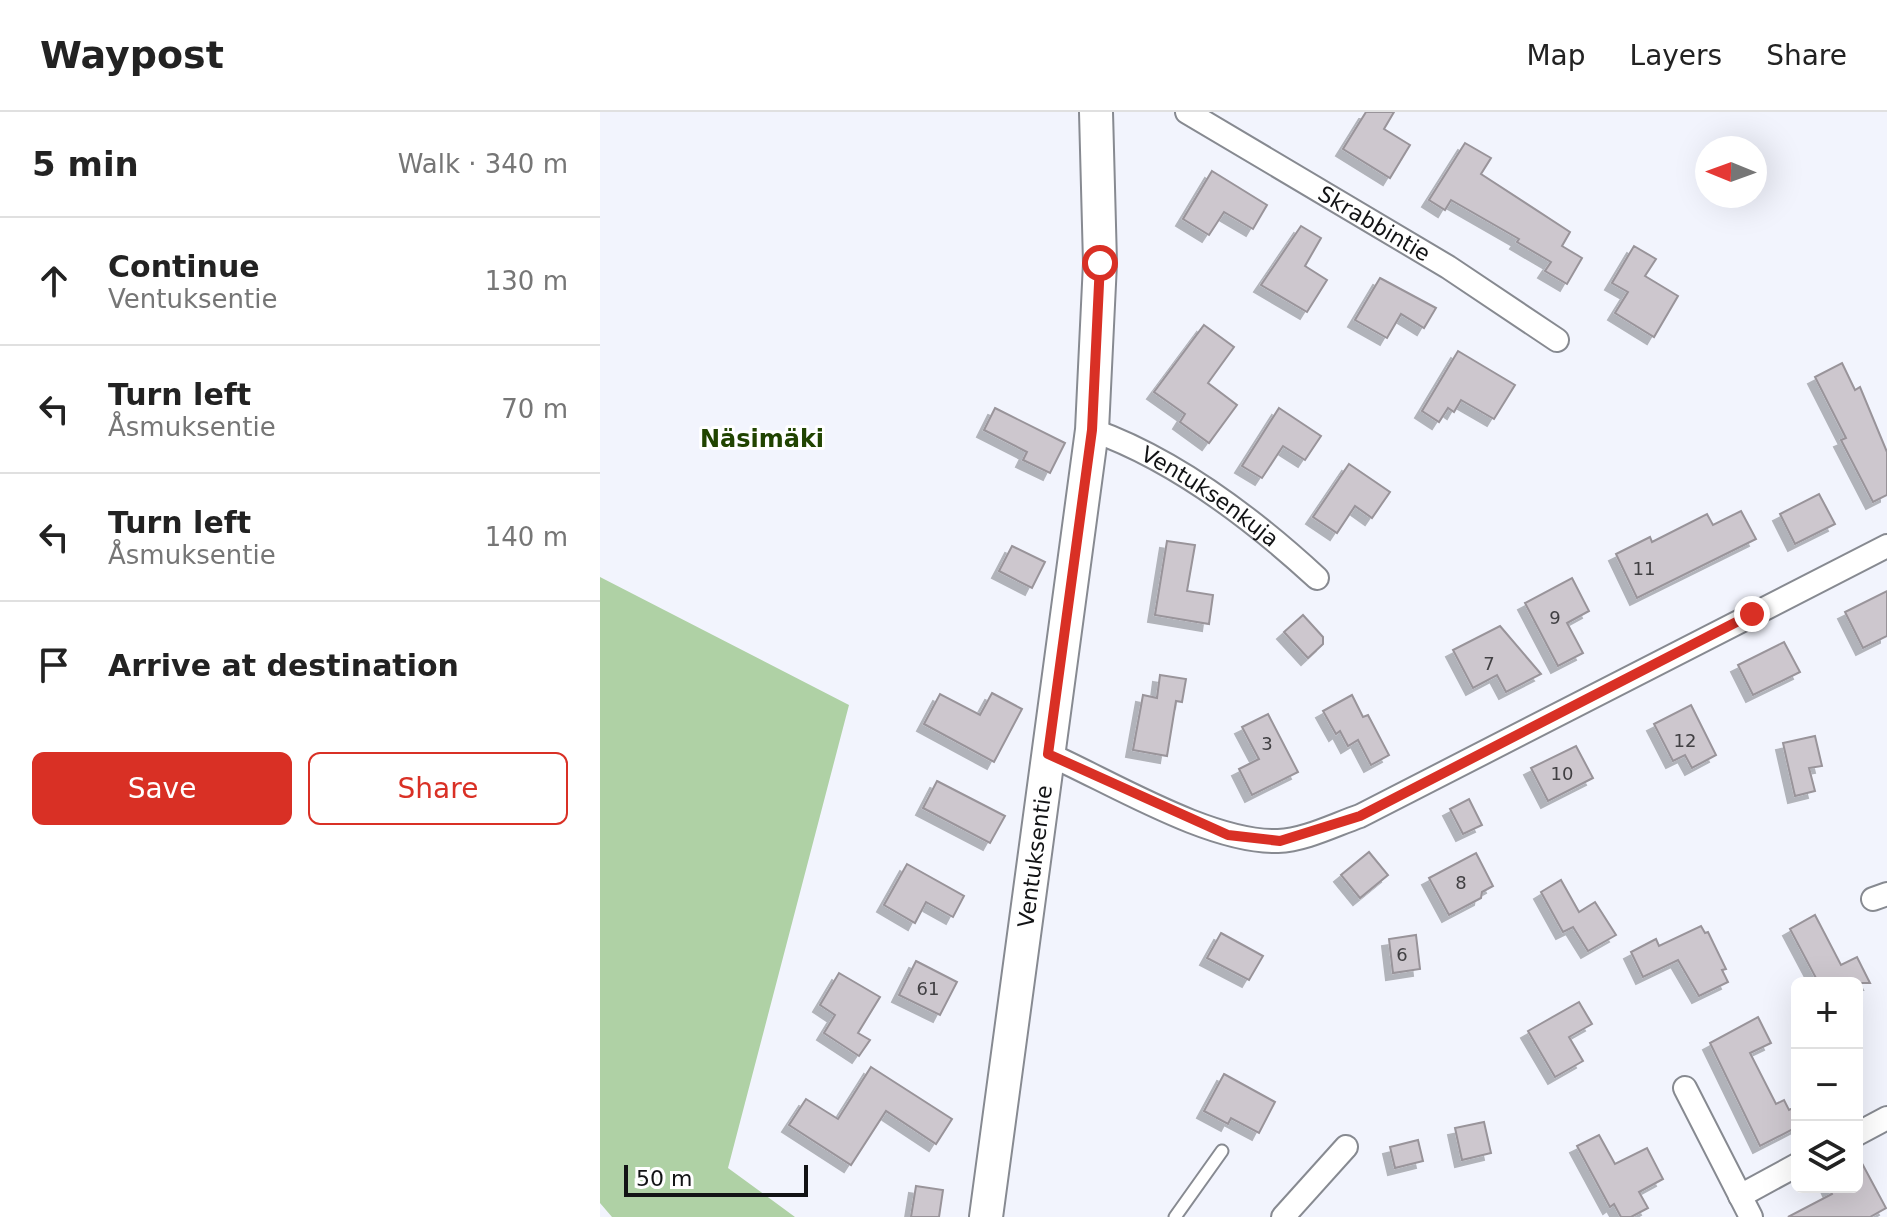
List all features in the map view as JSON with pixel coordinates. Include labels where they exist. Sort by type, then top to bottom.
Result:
[{"type":"main road","name":"Ventuksentie","points":[[986,1217],[1092,430],[1100,263],[1096,112]]},
{"type":"street","name":"Skrabbintie","points":[[1187,112],[1448,267],[1557,340]]},
{"type":"street","name":"Ventuksenkuja","points":[[1092,430],[1138,450],[1223,502],[1317,578]]},
{"type":"street","points":[[1048,754],[1228,835],[1280,841],[1315,833],[1360,816],[1887,546]]},
{"type":"street","points":[[1685,1088],[1751,1217]]},
{"type":"street","points":[[1863,1131],[1887,1118]]},
{"type":"street","points":[[1283,1217],[1346,1147]]},
{"type":"street","points":[[1740,1196],[1791,1168]]},
{"type":"lane","points":[[1175,1217],[1222,1151]]},
{"type":"green space","points":[[600,577],[849,705],[728,1168],[795,1217],[612,1217],[600,1203]]},
{"type":"building","points":[[1366,112],[1394,112],[1384,129],[1410,145],[1390,178],[1343,149]]},
{"type":"building","points":[[1465,143],[1491,158],[1481,174],[1570,232],[1562,246],[1582,258],[1567,284],[1545,271],[1551,262],[1517,242],[1519,239],[1451,200],[1445,210],[1429,200]]},
{"type":"building","points":[[1212,171],[1267,205],[1253,229],[1224,212],[1209,235],[1183,219]]},
{"type":"building","points":[[1301,226],[1321,238],[1305,266],[1327,280],[1307,312],[1261,285]]},
{"type":"building","points":[[1634,246],[1656,259],[1645,276],[1678,296],[1654,337],[1615,313],[1628,292],[1612,283]]},
{"type":"building","points":[[1380,278],[1436,308],[1424,328],[1401,314],[1387,338],[1355,320]]},
{"type":"building","points":[[1204,325],[1234,347],[1208,383],[1237,405],[1209,443],[1180,422],[1185,414],[1154,392]]},
{"type":"building","points":[[1458,351],[1515,385],[1494,419],[1461,400],[1454,412],[1448,408],[1439,422],[1422,411]]},
{"type":"building","points":[[1842,363],[1855,390],[1860,387],[1887,452],[1887,495],[1873,502],[1841,440],[1846,438],[1815,377]]},
{"type":"building","points":[[995,408],[1065,443],[1050,473],[1023,460],[1027,452],[984,430]]},
{"type":"building","points":[[1279,408],[1321,436],[1305,460],[1283,446],[1262,478],[1242,466]]},
{"type":"building","points":[[1349,464],[1390,492],[1372,518],[1355,506],[1337,533],[1313,517]]},
{"type":"building","points":[[1819,494],[1835,524],[1795,544],[1780,514]]},
{"type":"building","points":[[1741,511],[1756,539],[1637,598],[1616,554],[1650,537],[1652,542],[1707,514],[1713,525]]},
{"type":"building","points":[[1167,541],[1195,545],[1187,591],[1213,595],[1209,624],[1155,615]]},
{"type":"building","points":[[1012,546],[1045,562],[1032,588],[999,571]]},
{"type":"building","points":[[1572,578],[1589,611],[1567,623],[1583,653],[1558,666],[1525,603]]},
{"type":"building","points":[[1887,591],[1887,636],[1863,648],[1845,612]]},
{"type":"building","points":[[1303,615],[1323,637],[1323,644],[1308,658],[1284,632]]},
{"type":"building","points":[[1500,626],[1541,674],[1506,692],[1497,675],[1473,688],[1453,650]]},
{"type":"building","points":[[1784,642],[1800,672],[1753,695],[1738,665]]},
{"type":"building","points":[[1160,675],[1186,679],[1182,702],[1176,701],[1167,756],[1133,750],[1143,695],[1157,698]]},
{"type":"building","points":[[992,693],[1022,709],[994,762],[924,724],[940,694],[980,715]]},
{"type":"building","points":[[1352,695],[1363,717],[1368,715],[1389,755],[1371,765],[1358,740],[1348,746],[1340,731],[1336,734],[1323,711]]},
{"type":"building","points":[[1691,705],[1716,755],[1692,768],[1685,755],[1673,761],[1654,724]]},
{"type":"building","points":[[1268,714],[1298,772],[1252,795],[1239,769],[1259,759],[1242,727]]},
{"type":"building","points":[[1815,736],[1822,766],[1809,768],[1815,791],[1795,796],[1783,743]]},
{"type":"building","points":[[1576,746],[1593,778],[1548,801],[1531,768]]},
{"type":"building","points":[[937,781],[1005,816],[990,843],[923,808]]},
{"type":"building","points":[[1469,799],[1482,825],[1463,834],[1450,809]]},
{"type":"building","points":[[1369,852],[1388,875],[1360,898],[1341,875]]},
{"type":"building","points":[[1476,853],[1493,886],[1482,892],[1481,898],[1449,915],[1429,878]]},
{"type":"building","points":[[907,864],[964,896],[953,917],[926,902],[915,923],[884,905]]},
{"type":"building","points":[[1561,880],[1579,912],[1595,902],[1616,935],[1588,951],[1573,927],[1563,932],[1541,892]]},
{"type":"building","points":[[1815,915],[1841,965],[1857,957],[1870,983],[1863,983],[1863,977],[1815,977],[1790,929]]},
{"type":"building","points":[[1701,926],[1705,933],[1708,932],[1726,969],[1722,970],[1728,982],[1699,996],[1678,960],[1643,977],[1631,952],[1656,939],[1659,946]]},
{"type":"building","points":[[1221,933],[1263,956],[1249,980],[1207,958]]},
{"type":"building","points":[[1416,935],[1420,969],[1393,973],[1389,939]]},
{"type":"building","points":[[916,961],[957,982],[940,1015],[899,995]]},
{"type":"building","points":[[839,973],[880,997],[858,1033],[870,1040],[859,1056],[824,1033],[835,1015],[820,1005]]},
{"type":"building","points":[[1579,1002],[1592,1024],[1569,1037],[1583,1061],[1555,1077],[1528,1031]]},
{"type":"building","points":[[1758,1017],[1771,1043],[1750,1053],[1776,1104],[1784,1100],[1791,1109],[1791,1130],[1760,1146],[1710,1043]]},
{"type":"building","points":[[871,1067],[952,1119],[936,1144],[886,1111],[851,1165],[789,1125],[806,1099],[838,1119]]},
{"type":"building","points":[[1224,1074],[1275,1102],[1259,1133],[1231,1118],[1228,1124],[1204,1111]]},
{"type":"building","points":[[1484,1122],[1491,1153],[1462,1160],[1455,1128]]},
{"type":"building","points":[[1599,1135],[1615,1164],[1647,1148],[1663,1179],[1639,1192],[1648,1208],[1631,1217],[1621,1217],[1614,1204],[1610,1207],[1577,1146]]},
{"type":"building","points":[[1418,1140],[1423,1161],[1395,1168],[1390,1147]]},
{"type":"building","points":[[1863,1165],[1886,1208],[1870,1217],[1788,1217],[1832,1194],[1863,1193]]},
{"type":"building","points":[[916,1186],[943,1190],[939,1217],[911,1217]]},
{"type":"district","name":"Näsimäki","points":[[762,439]]},
{"type":"route","points":[[1100,263],[1092,430],[1048,754],[1228,835],[1280,841],[1315,833],[1360,816],[1752,614]]}]
